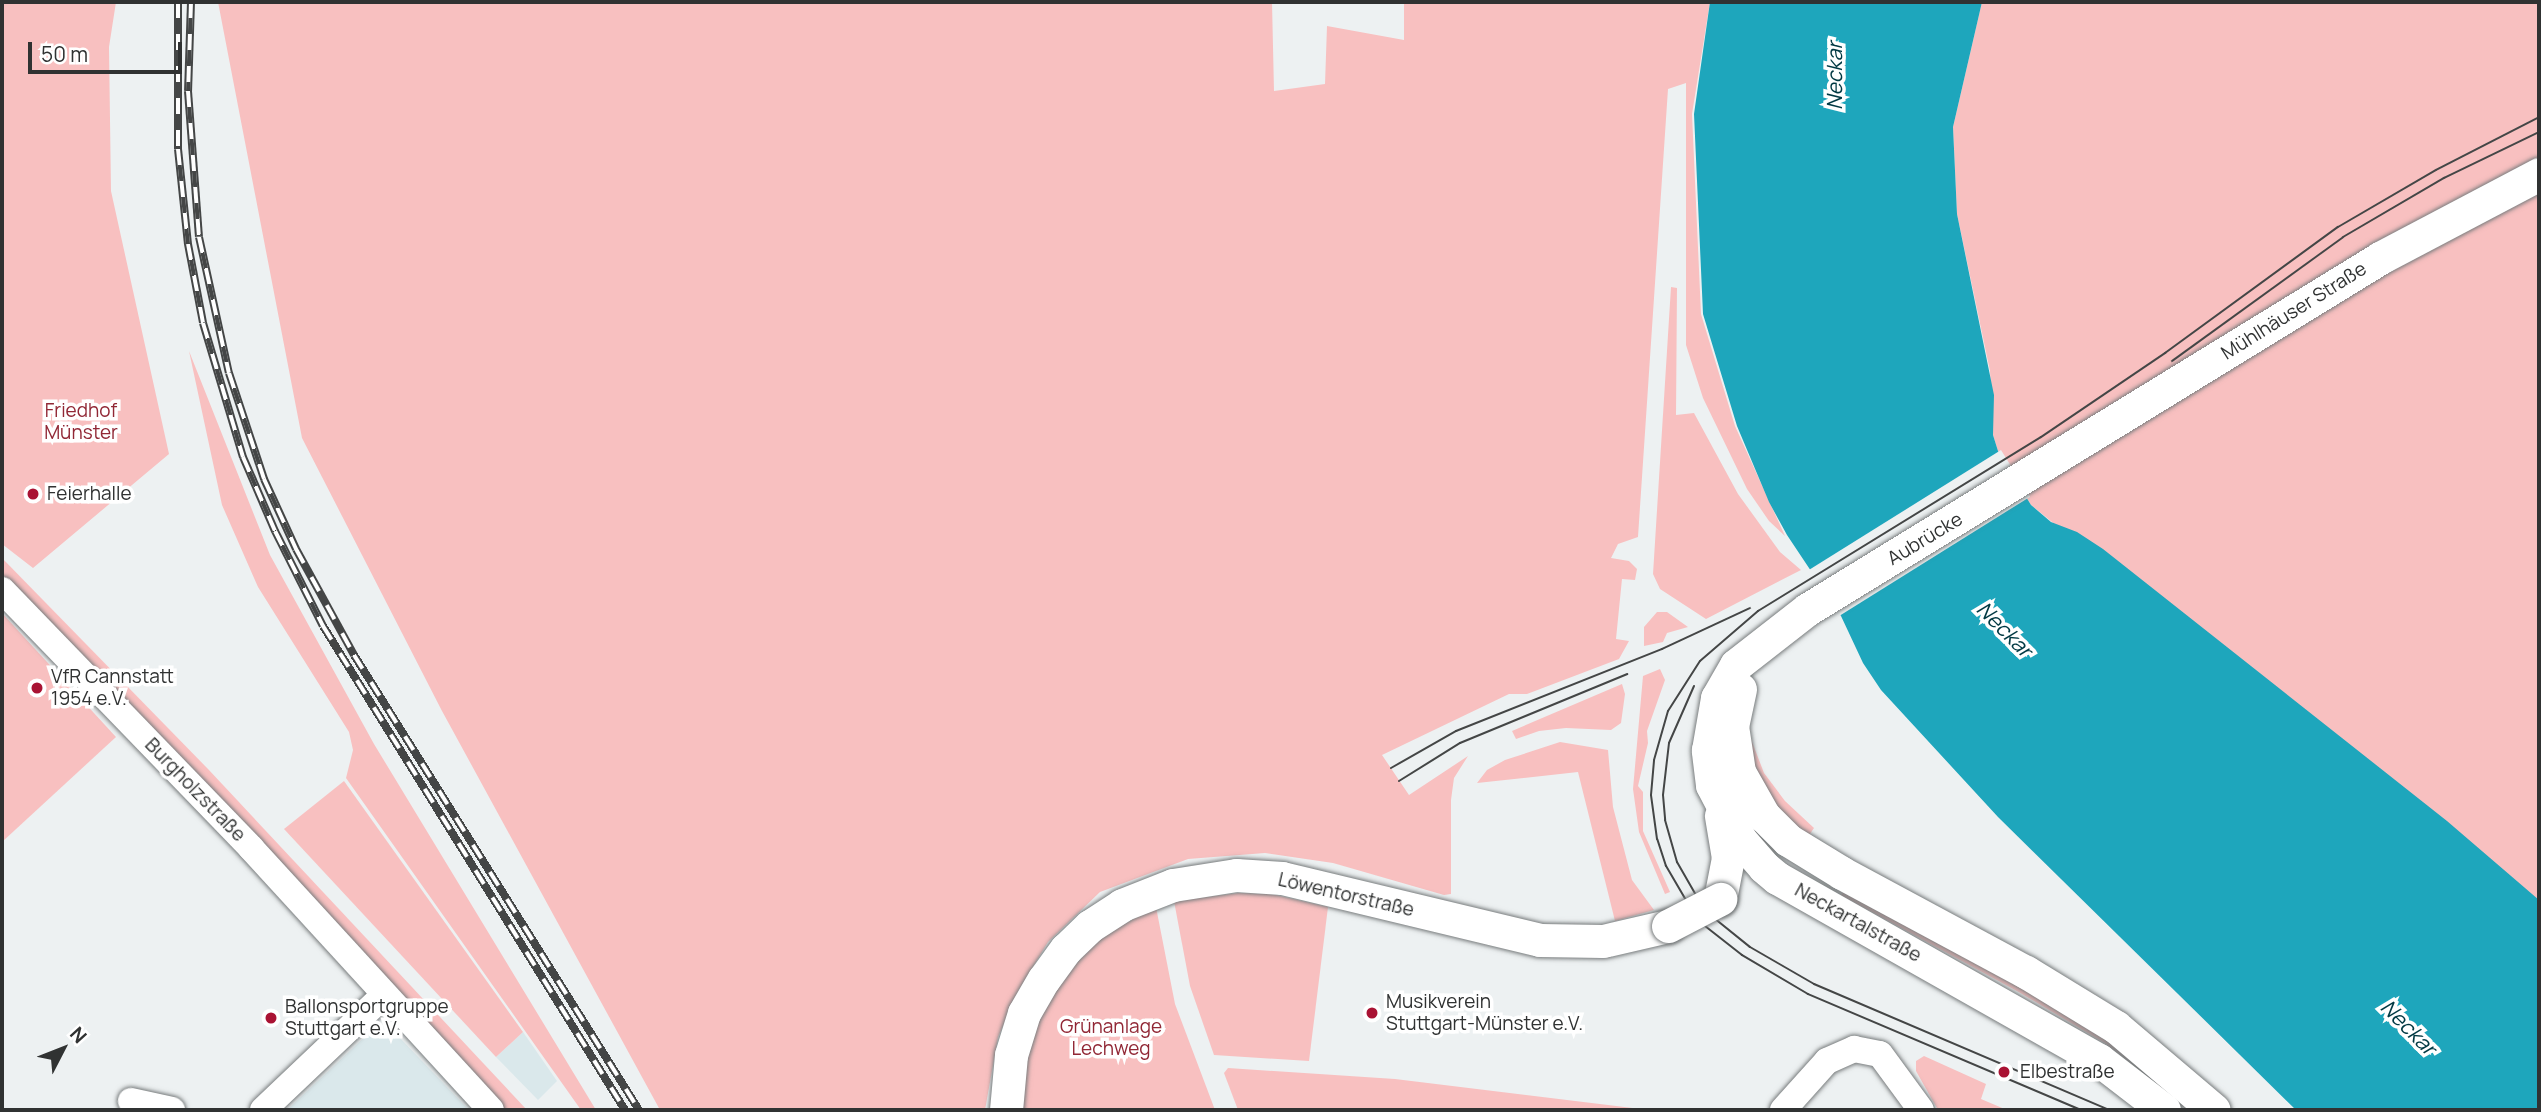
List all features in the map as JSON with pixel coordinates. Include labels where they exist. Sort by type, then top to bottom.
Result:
[{"type":"main road","name":"Mühlhäuser Straße","points":[[2055,460],[2380,258],[2539,174]]},
{"type":"main road","name":"Aubrücke","points":[[1795,618],[2055,460]]},
{"type":"main road","name":"Neckartalstraße","points":[[1795,618],[1757,652],[1736,665],[1713,713],[1709,766],[1719,800],[1740,839],[1777,878],[2098,1060],[2164,1110]]},
{"type":"main road","name":"Neckartalstraße","points":[[1757,652],[1737,696],[1732,726],[1734,748],[1750,797],[1763,816],[1788,840],[1842,873],[2025,972],[2116,1027],[2214,1110]]},
{"type":"main road","points":[[1719,800],[1728,858],[1720,899]]},
{"type":"main road","name":"Löwentorstraße","points":[[1006,1110],[1011,1055],[1024,1013],[1044,979],[1066,949],[1090,926],[1122,905],[1162,889],[1236,875],[1282,878],[1540,940],[1603,941],[1668,926],[1720,899],[1754,879],[1788,840]]},
{"type":"street","name":"Burgholzstraße","points":[[2,590],[251,848],[491,1110]]},
{"type":"street","points":[[263,1110],[384,995]]},
{"type":"street","points":[[1783,1110],[1827,1061],[1854,1049],[1880,1054],[1921,1110]]},
{"type":"street","points":[[131,1101],[172,1110]]},
{"type":"shaded area","points":[[371,1031],[386,1031],[399,1037],[469,1110],[287,1110]]},
{"type":"shaded area","points":[[523,1032],[557,1081],[538,1100],[496,1057]]},
{"type":"green space","name":"Friedhof Münster","points":[[2,2],[116,2],[109,47],[111,191],[169,454],[33,568],[2,544]]},
{"type":"green space","points":[[218,2],[1272,2],[1274,91],[1325,84],[1327,26],[1404,40],[1404,2],[1710,2],[1692,114],[1701,314],[1735,426],[1785,536],[1769,521],[1747,489],[1703,398],[1686,345],[1686,83],[1668,89],[1638,537],[1618,544],[1611,558],[1629,561],[1637,569],[1635,580],[1622,579],[1616,639],[1629,641],[1619,659],[1527,694],[1509,694],[1382,755],[1409,795],[1468,756],[1454,778],[1451,800],[1451,894],[1444,895],[1333,863],[1265,853],[1188,859],[1100,892],[1048,942],[1020,988],[998,1037],[985,1110],[660,1110],[442,711],[302,438]]},
{"type":"green space","points":[[1982,2],[2539,2],[2539,916],[2031,505],[1998,451],[1993,435],[1990,371],[1957,214],[1953,127]]},
{"type":"green space","points":[[1671,287],[1677,288],[1676,415],[1694,413],[1738,494],[1780,552],[1801,570],[1706,619],[1660,589],[1653,574]]},
{"type":"green space","points":[[189,351],[270,555],[374,744],[596,1110],[581,1110],[346,778],[353,750],[349,732],[258,587],[222,505]]},
{"type":"green space","points":[[2,558],[208,769],[527,1110],[504,1110],[2,574]]},
{"type":"green space","points":[[1657,612],[1667,612],[1688,627],[1667,633],[1663,642],[1644,646],[1644,627]]},
{"type":"green space","name":"VfR Cannstatt 1954 e.V.","points":[[2,613],[116,737],[2,842]]},
{"type":"green space","points":[[1660,669],[1665,680],[1647,731],[1648,743],[1638,786],[1643,792],[1643,831],[1670,892],[1665,894],[1639,832],[1633,789],[1643,676]]},
{"type":"green space","points":[[1622,684],[1625,694],[1621,723],[1611,730],[1566,728],[1539,731],[1516,739],[1512,731]]},
{"type":"green space","points":[[1745,698],[1749,698],[1749,734],[1764,773],[1785,801],[1814,828],[1805,841],[1752,780]]},
{"type":"green space","points":[[1560,742],[1608,750],[1613,807],[1632,880],[1654,910],[1615,921],[1578,772],[1477,783],[1487,770],[1505,760]]},
{"type":"green space","points":[[344,781],[523,1032],[496,1057],[284,829]]},
{"type":"green space","points":[[1845,889],[2108,1036],[2193,1110],[2105,1043],[2017,991],[1841,895]]},
{"type":"green space","points":[[1239,893],[1271,894],[1328,907],[1309,1061],[1214,1055],[1190,986],[1174,901]]},
{"type":"green space","name":"Grünanlage Lechweg","points":[[1156,907],[1175,1004],[1215,1110],[1019,1110],[1018,1099],[1034,1022],[1055,986],[1104,935]]},
{"type":"green space","points":[[1924,1056],[1986,1084],[1981,1099],[2007,1110],[1938,1110],[1916,1071],[1916,1061]]},
{"type":"green space","points":[[1228,1068],[1395,1079],[1649,1110],[1238,1110],[1224,1073]]},
{"type":"water","name":"Neckar","points":[[1710,2],[1982,2],[1953,127],[1957,214],[1994,395],[1993,435],[1998,451],[2031,505],[2051,522],[2077,532],[2103,549],[2447,821],[2539,900],[2539,1110],[2296,1110],[1998,817],[1881,690],[1863,663],[1841,616],[1787,535],[1769,502],[1737,426],[1703,314],[1694,114]]},
{"type":"pier","points":[[2001,450],[2030,497],[1837,617],[1808,571]]},
{"type":"tram line","points":[[2081,1110],[1808,994],[1742,955],[1705,926],[1690,907],[1666,866],[1657,839],[1651,795],[1654,760],[1668,711],[1700,661],[1758,611],[2041,437],[2165,353],[2338,227],[2436,170],[2539,117]]},
{"type":"tram line","points":[[2172,361],[2343,237],[2444,178],[2539,132]]},
{"type":"tram line","points":[[1391,768],[1456,731],[1662,649],[1750,608]]},
{"type":"tram line","points":[[1399,781],[1460,743],[1627,674]]},
{"type":"tram line","points":[[1694,686],[1669,743],[1663,795],[1665,820],[1677,862],[1700,902],[1714,918],[1750,947],[1814,984],[2110,1110]]},
{"type":"railway","points":[[178,2],[178,149],[188,244],[203,323],[243,457],[275,531],[323,626],[625,1110]]},
{"type":"railway","points":[[191,2],[188,91],[199,237],[229,373],[264,479],[296,549],[354,655],[639,1110]]},
{"type":"place","name":"Feierhalle","points":[[33,494]]},
{"type":"place","name":"VfR Cannstatt 1954 e.V.","points":[[37,688]]},
{"type":"place","name":"Musikverein Stuttgart-Münster e.V.","points":[[1372,1013]]},
{"type":"place","name":"Ballonsportgruppe Stuttgart e.V.","points":[[271,1018]]},
{"type":"place","name":"Elbestraße","points":[[2004,1072]]}]
